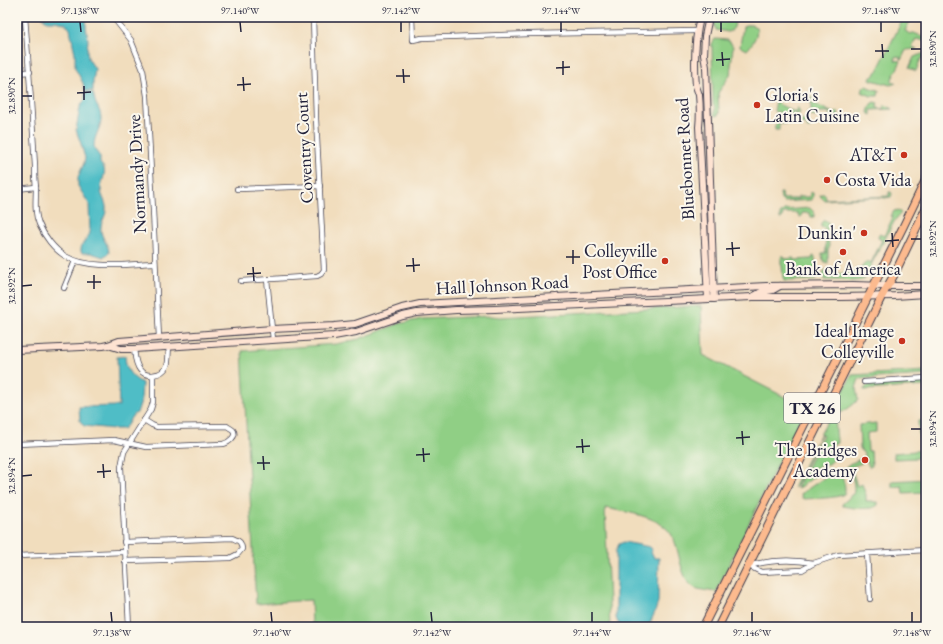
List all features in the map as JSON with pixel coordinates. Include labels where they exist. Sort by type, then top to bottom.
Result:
[{"type":"main road","name":"Bluebonnet Road","points":[[700,17],[696,31],[696,77],[699,96],[700,121],[698,127],[702,198],[711,299]]},
{"type":"main road","name":"Bluebonnet Road","points":[[709,17],[705,36],[704,54],[706,67],[711,199],[710,288]]},
{"type":"main road","points":[[696,31],[705,36]]},
{"type":"main road","points":[[700,121],[708,121]]},
{"type":"main road","name":"TX 26","points":[[703,627],[926,179]]},
{"type":"main road","points":[[702,198],[711,199]]},
{"type":"main road","name":"TX 26","points":[[718,627],[926,208]]},
{"type":"main road","name":"Hall Johnson Road","points":[[108,345],[119,340],[355,324],[402,308],[420,304],[710,288],[873,285],[926,286]]},
{"type":"main road","points":[[752,297],[761,292],[773,290],[780,286]]},
{"type":"main road","name":"Hall Johnson Road","points":[[17,350],[108,345],[121,349],[134,349],[334,336],[356,332],[403,316],[417,313],[752,297],[882,296],[926,294]]},
{"type":"main road","points":[[737,560],[749,566]]},
{"type":"street","points":[[25,17],[30,72],[36,212],[38,223],[43,233],[56,248],[64,255],[75,261],[99,265],[155,263]]},
{"type":"street","name":"Normandy Drive","points":[[112,17],[131,40],[143,70],[147,104],[159,338]]},
{"type":"street","name":"Coventry Court","points":[[267,279],[320,276],[324,270],[312,17]]},
{"type":"street","points":[[412,17],[413,40],[530,34],[696,31]]},
{"type":"street","points":[[17,73],[30,72]]},
{"type":"street","points":[[237,189],[320,186]]},
{"type":"street","points":[[17,189],[36,187]]},
{"type":"street","points":[[64,288],[75,261]]},
{"type":"street","points":[[241,281],[267,279],[272,340]]},
{"type":"street","points":[[134,349],[136,364],[139,369],[144,374],[153,375],[166,368],[168,363],[169,347]]},
{"type":"street","points":[[129,627],[124,552],[121,467],[124,452],[151,409],[153,402],[153,375]]},
{"type":"street","points":[[864,382],[926,378]]},
{"type":"street","points":[[17,444],[114,440],[146,447],[223,444],[228,443],[233,438],[234,433],[232,429],[227,426],[157,427],[144,420]]},
{"type":"street","points":[[124,542],[232,538],[238,540],[242,549],[238,554],[230,558],[125,561]]},
{"type":"street","points":[[749,566],[760,572],[802,570],[814,563],[838,555],[926,550]]},
{"type":"street","points":[[17,556],[124,552]]},
{"type":"street","points":[[867,554],[870,599]]},
{"type":"street","points":[[784,561],[785,571]]},
{"type":"street","points":[[749,566],[761,562],[801,561],[814,563]]},
{"type":"green space","points":[[716,17],[734,17],[734,28],[728,32],[716,30],[714,24]]},
{"type":"green space","points":[[904,17],[912,17],[905,31],[926,38],[926,41],[916,39],[912,47],[917,49],[906,50],[901,60],[900,57],[896,56],[895,60],[901,61],[892,79],[892,82],[896,82],[894,84],[890,85],[870,79],[875,75]]},
{"type":"green space","points":[[745,25],[756,27],[757,30],[751,46],[747,50],[740,46],[743,27]]},
{"type":"green space","points":[[715,39],[727,40],[733,47],[730,75],[718,93],[719,113],[715,116],[715,108],[713,104],[712,44]]},
{"type":"green space","points":[[922,54],[926,55],[921,60],[916,71],[909,68],[914,57]]},
{"type":"green space","points":[[866,86],[879,90],[878,96],[871,96],[862,92],[863,87]]},
{"type":"green space","points":[[812,96],[811,102],[835,114],[838,111],[839,116],[830,116],[829,112],[818,112],[816,117],[808,114],[807,112],[811,111],[811,103],[808,101]]},
{"type":"green space","points":[[777,98],[780,99],[778,104],[795,112],[798,108],[800,113],[780,114],[778,111],[776,113],[774,111]]},
{"type":"green space","points":[[874,102],[878,103],[876,107],[883,109],[885,105],[893,109],[871,110],[871,115],[868,112],[871,104]]},
{"type":"green space","points":[[804,120],[809,123],[810,128],[807,128],[807,123],[779,124],[779,130],[775,130],[775,125],[778,122]]},
{"type":"green space","points":[[810,192],[813,193],[811,200],[784,202],[781,200],[780,193],[782,193],[783,199],[798,199],[798,197],[810,197]]},
{"type":"green space","points":[[889,192],[892,194],[891,197],[885,198],[878,197],[824,200],[820,196],[821,194],[825,194],[826,199],[889,196]]},
{"type":"green space","points":[[810,208],[814,212],[814,217],[811,217],[810,213],[802,213],[801,217],[799,217],[798,213],[783,213],[782,218],[780,219],[780,214],[784,210]]},
{"type":"green space","points":[[898,210],[901,213],[895,220],[865,278],[862,280],[853,281],[824,280],[823,272],[826,270],[827,274],[855,273],[856,269],[862,267],[867,261],[871,263],[882,240],[878,238],[879,234],[884,236],[893,217],[891,216],[894,211]]},
{"type":"green space","points":[[824,220],[828,222],[828,263],[824,261],[822,255],[822,253],[826,253],[825,228],[821,227],[821,223]]},
{"type":"green space","points":[[782,256],[784,256],[785,259],[794,258],[794,260],[812,259],[813,256],[815,257],[816,280],[784,281],[781,265]]},
{"type":"green space","points":[[701,306],[703,355],[806,408],[716,592],[697,589],[689,583],[682,569],[676,544],[668,530],[662,525],[639,515],[605,508],[610,627],[316,627],[316,624],[312,625],[311,600],[256,604],[242,351],[336,344],[359,339],[398,324],[422,319],[491,316],[500,317]]},
{"type":"green space","points":[[926,371],[926,375],[859,379],[856,388],[858,400],[842,412],[837,418],[837,443],[832,444],[833,447],[836,447],[835,458],[827,465],[823,463],[814,469],[818,474],[797,489],[823,435],[821,434],[795,488],[794,486],[821,433],[852,375]]},
{"type":"green space","points":[[926,382],[926,386],[864,390],[868,385]]},
{"type":"green space","points":[[926,420],[926,448],[920,448],[918,421]]},
{"type":"green space","points":[[876,423],[876,432],[867,433],[868,451],[871,451],[872,466],[869,467],[864,453],[860,448],[859,425]]},
{"type":"green space","points":[[926,450],[925,454],[918,458],[894,459],[894,453]]},
{"type":"green space","points":[[861,459],[862,463],[851,467],[857,486],[862,484],[866,495],[866,501],[878,502],[878,505],[871,508],[843,506],[842,504],[852,494],[853,495],[854,491],[853,480],[847,466]]},
{"type":"green space","points":[[834,471],[840,474],[843,480],[845,486],[844,494],[830,498],[802,498],[802,493]]},
{"type":"green space","points":[[926,479],[926,492],[903,493],[902,486],[892,487],[892,481]]},
{"type":"water","points":[[42,17],[87,17],[86,26],[88,58],[95,69],[93,91],[85,91],[83,83],[75,68],[75,53],[70,29],[65,23],[47,21]]},
{"type":"water","points":[[85,93],[93,93],[101,117],[94,146],[100,157],[100,163],[104,168],[101,189],[106,204],[106,210],[101,225],[101,231],[109,253],[103,257],[91,253],[81,252],[83,244],[90,233],[89,204],[78,186],[78,177],[85,158],[76,130],[80,107],[85,100]]},
{"type":"water","points":[[125,356],[126,365],[129,372],[134,378],[142,383],[141,401],[137,413],[132,416],[123,429],[84,426],[80,421],[79,407],[119,406],[117,357]]},
{"type":"water","points":[[624,542],[650,547],[652,549],[650,553],[654,558],[659,558],[658,602],[649,625],[646,626],[634,628],[625,627],[621,626],[616,619],[616,551],[619,544]]},
{"type":"place","name":"Gloria's Latin Cuisine","points":[[757,105]]},
{"type":"place","name":"AT&T","points":[[904,155]]},
{"type":"place","name":"Costa Vida","points":[[827,180]]},
{"type":"place","name":"Dunkin'","points":[[864,233]]},
{"type":"place","name":"Bank of America","points":[[843,252]]},
{"type":"place","name":"Colleyville Post Office","points":[[665,261]]},
{"type":"place","name":"Ideal Image Colleyville","points":[[902,341]]},
{"type":"place","name":"The Bridges Academy","points":[[865,460]]}]
